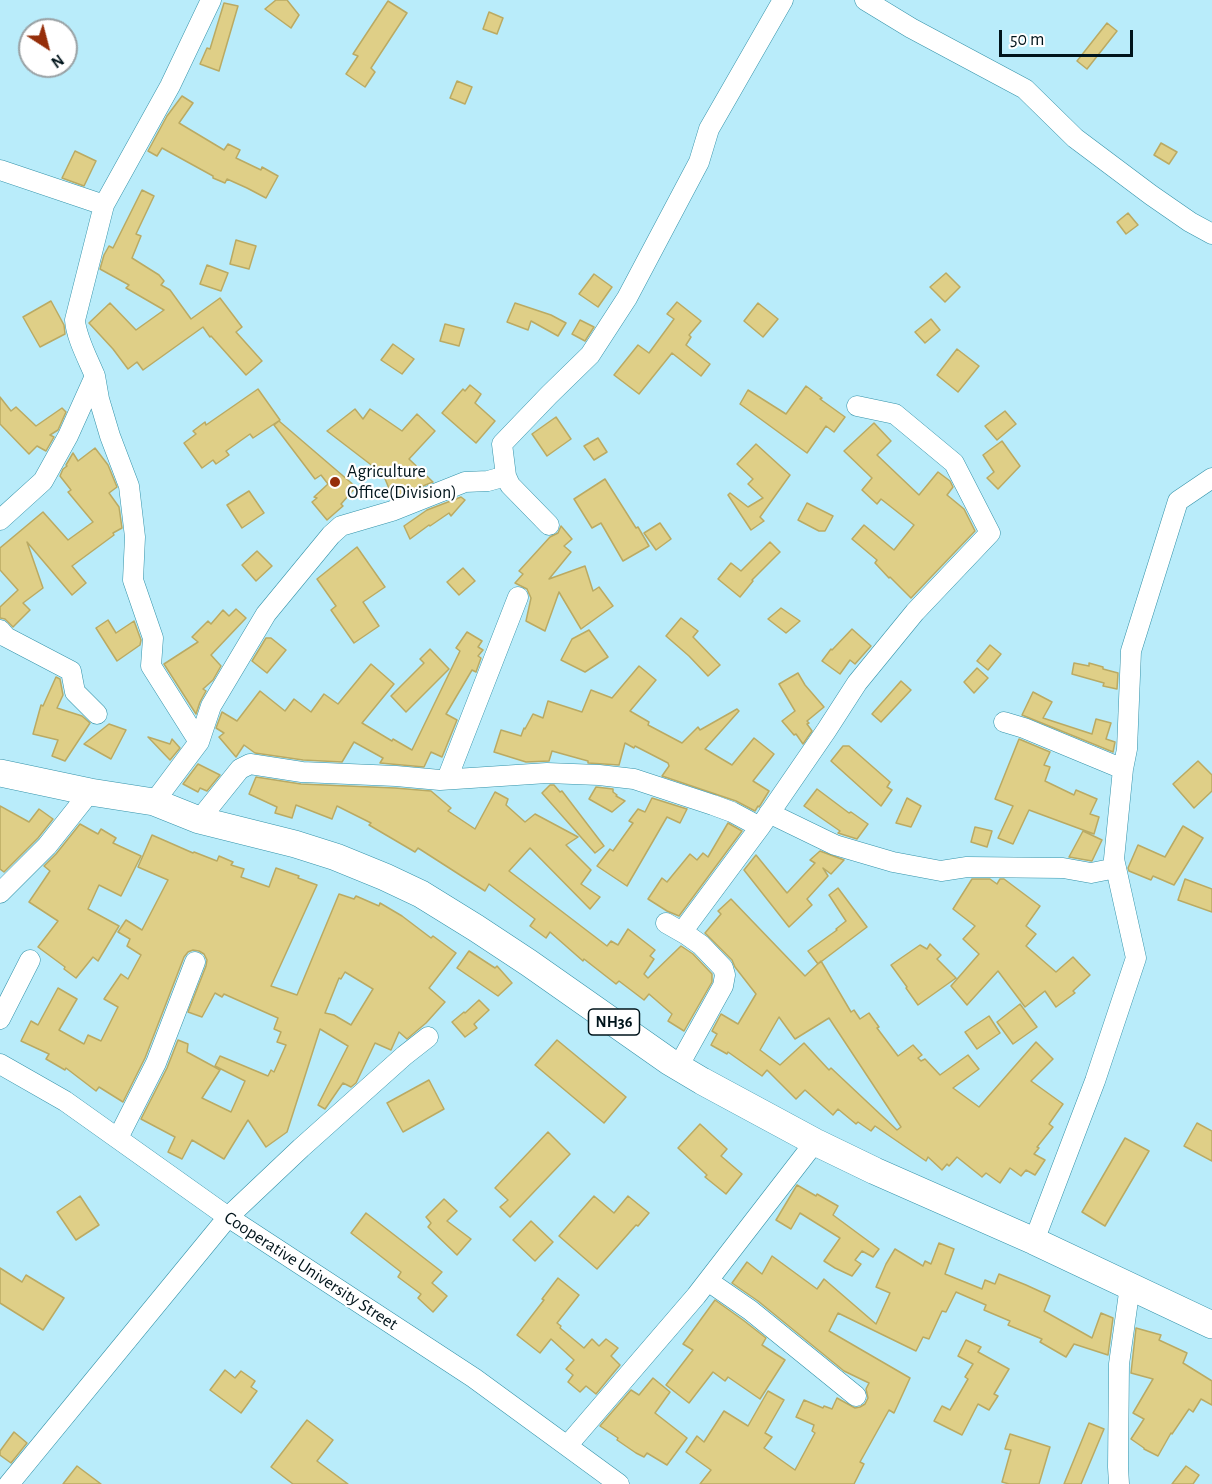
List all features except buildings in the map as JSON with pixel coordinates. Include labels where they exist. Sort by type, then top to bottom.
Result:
[{"type":"highway","name":"NH36","points":[[0,773],[90,792],[154,802],[199,820],[295,844],[336,857],[421,894],[529,963],[678,1067],[702,1081],[815,1142],[875,1171],[1034,1241],[1212,1325]]},
{"type":"street","points":[[199,742],[151,666],[153,638],[133,579],[135,537],[129,486],[110,436],[94,376],[76,332],[75,320],[104,205],[171,86],[211,0]]},
{"type":"street","points":[[549,525],[510,485],[506,476],[502,444],[590,355],[627,298],[699,162],[709,129],[783,0]]},
{"type":"street","points":[[865,0],[1025,89],[1076,138],[1151,195],[1212,234]]},
{"type":"street","points":[[0,170],[104,205]]},
{"type":"street","points":[[0,520],[44,481],[68,436],[94,376]]},
{"type":"street","points":[[678,1067],[723,986],[725,975],[723,968],[701,945],[674,927],[765,820],[857,683],[915,612],[990,533],[954,463],[896,414],[857,406]]},
{"type":"street","points":[[154,802],[199,742],[210,706],[266,615],[331,535],[341,526],[392,511],[465,482],[488,481],[506,476]]},
{"type":"street","points":[[1034,1241],[1095,1081],[1136,958],[1114,859],[1127,749],[1131,651],[1178,501],[1212,478]]},
{"type":"street","points":[[447,779],[518,597]]},
{"type":"street","points":[[0,630],[6,638],[71,671],[75,692],[97,714]]},
{"type":"street","points":[[1004,722],[1123,769]]},
{"type":"street","points":[[199,820],[240,769],[250,764],[302,772],[440,780],[547,772],[634,779],[893,862],[941,871],[967,867],[1063,868],[1091,873],[1116,868]]},
{"type":"street","points":[[0,893],[47,846],[90,792]]},
{"type":"street","points":[[0,1019],[30,960]]},
{"type":"street","points":[[118,1138],[156,1063],[195,962]]},
{"type":"street","points":[[9,1484],[228,1217],[301,1148],[428,1037]]},
{"type":"street","name":"Cooperative University Street","points":[[0,1064],[65,1101],[228,1217],[474,1378],[619,1484]]},
{"type":"street","points":[[567,1446],[708,1281],[815,1142]]},
{"type":"street","points":[[708,1281],[750,1310],[856,1396]]},
{"type":"street","points":[[1119,1484],[1119,1364],[1130,1286]]},
{"type":"place","name":"Agriculture Office(Division)","points":[[335,482]]}]
